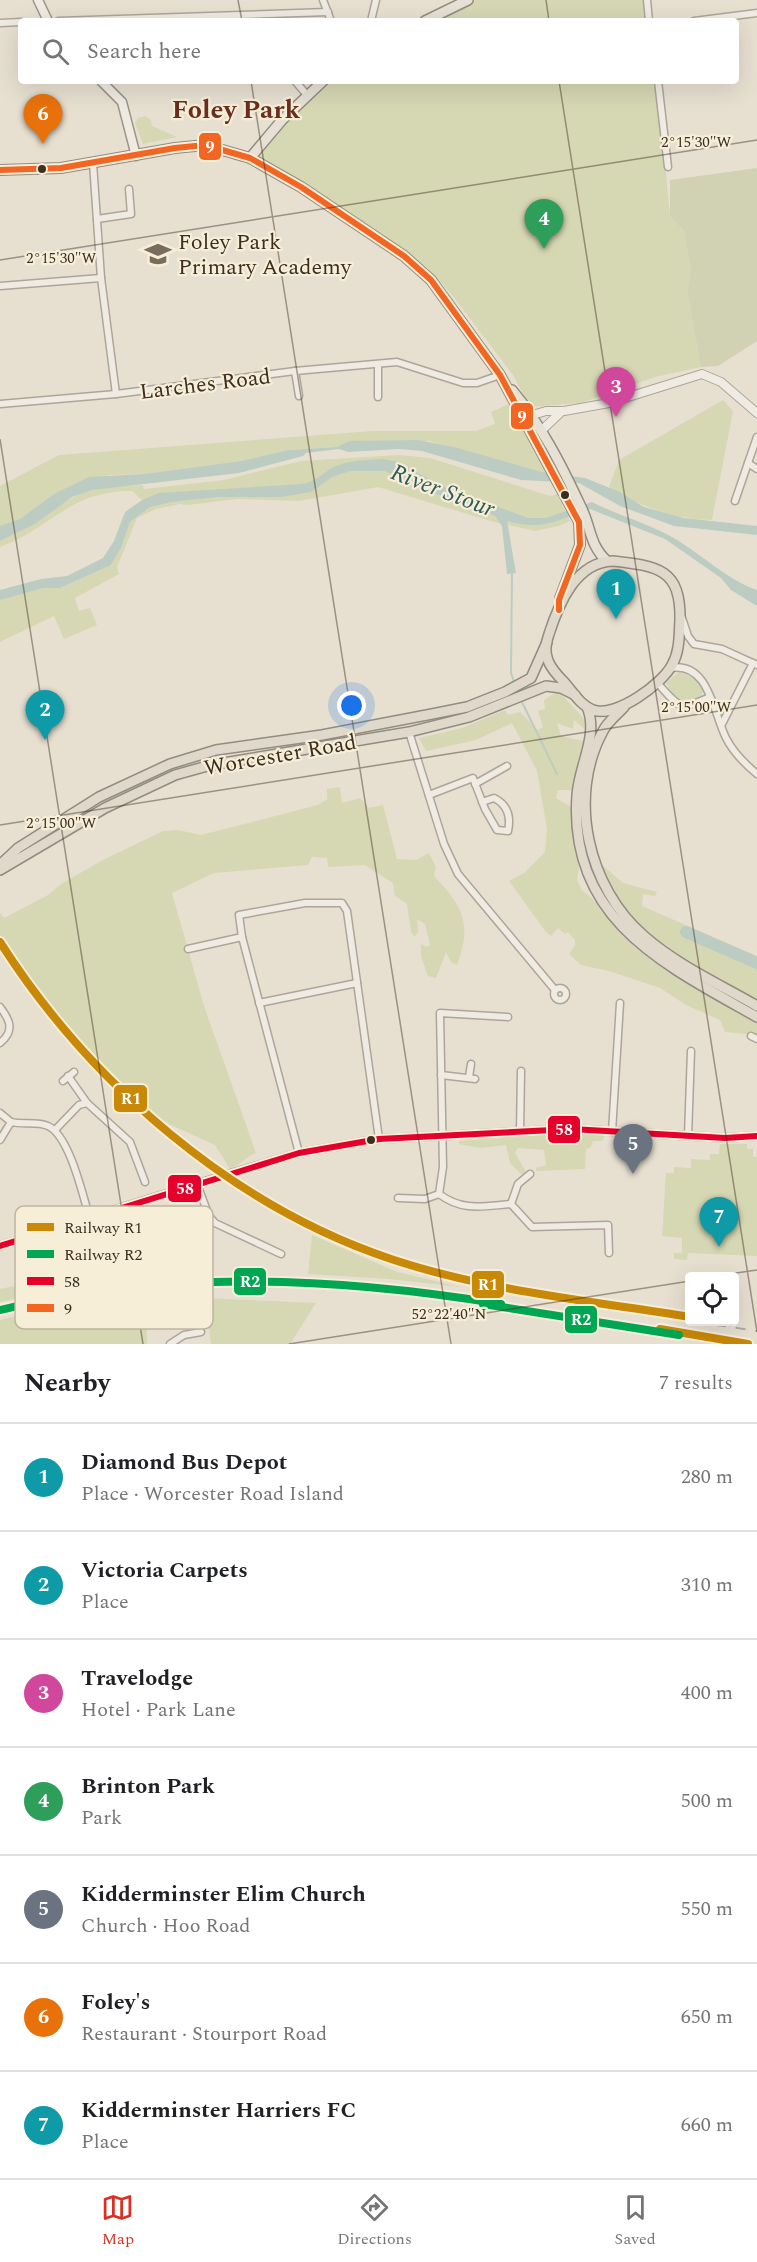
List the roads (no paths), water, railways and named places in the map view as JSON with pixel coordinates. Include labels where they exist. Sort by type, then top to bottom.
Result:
[{"type":"highway","points":[[757,1006],[676,959],[643,936],[618,908],[599,874],[586,825],[587,786],[602,733],[626,705],[670,668],[678,649],[680,612],[677,587],[662,572],[648,567],[607,561],[594,564],[580,574],[559,610],[546,642],[545,653],[549,666],[587,707],[592,727],[580,775],[577,822],[586,866],[599,895],[618,923],[642,947],[691,980],[757,1017]]},
{"type":"highway","name":"Worcester Road","points":[[0,865],[18,848],[99,797],[170,764],[216,750],[382,724],[479,702],[505,692],[531,678],[546,642]]},
{"type":"highway","name":"Worcester Road","points":[[0,870],[105,808],[175,775],[211,765],[409,732],[482,712],[550,686],[575,695]]},
{"type":"highway","points":[[479,702],[482,712]]},
{"type":"highway","points":[[587,707],[604,711],[626,705]]},
{"type":"highway","points":[[382,724],[384,736]]},
{"type":"main road","points":[[38,0],[47,18]]},
{"type":"main road","points":[[432,18],[468,0]]},
{"type":"main road","points":[[104,84],[122,102],[136,156]]},
{"type":"main road","points":[[250,158],[320,84]]},
{"type":"main road","points":[[0,170],[61,168],[174,148],[205,145],[250,158],[350,218],[404,256],[431,280],[500,375],[532,414],[563,469],[566,489],[578,521],[580,545],[560,600],[559,610]]},
{"type":"main road","points":[[500,375],[547,462],[580,505],[590,527],[594,546],[607,561]]},
{"type":"street","points":[[323,0],[330,18]]},
{"type":"street","points":[[372,18],[376,0]]},
{"type":"street","points":[[647,0],[650,18]]},
{"type":"street","points":[[148,18],[328,12]]},
{"type":"street","points":[[718,18],[757,13]]},
{"type":"street","points":[[0,23],[18,22]]},
{"type":"street","points":[[298,84],[307,95]]},
{"type":"street","points":[[658,84],[668,167]]},
{"type":"street","points":[[93,163],[101,278],[116,394]]},
{"type":"street","points":[[96,219],[131,213],[129,189]]},
{"type":"street","points":[[0,286],[101,278]]},
{"type":"street","name":"Larches Road","points":[[0,404],[116,394],[295,371],[397,362],[408,364],[444,379],[470,383],[500,375]]},
{"type":"street","points":[[378,365],[378,397]]},
{"type":"street","name":"Larches Road","points":[[295,371],[298,396]]},
{"type":"street","points":[[523,419],[532,414],[564,411],[620,400],[702,374],[715,378],[757,413]]},
{"type":"street","points":[[542,430],[558,413],[564,411]]},
{"type":"street","points":[[735,501],[757,437]]},
{"type":"street","points":[[748,463],[757,469]]},
{"type":"street","points":[[680,612],[693,643],[722,649],[755,664],[722,724]]},
{"type":"street","points":[[670,668],[685,667],[694,670],[710,697],[726,737],[741,759],[757,774]]},
{"type":"street","points":[[661,687],[675,703],[683,707],[693,706],[710,697]]},
{"type":"street","points":[[409,732],[444,844],[462,880],[555,990]]},
{"type":"street","points":[[475,784],[507,766]]},
{"type":"street","points":[[429,795],[473,778],[482,802],[497,830],[508,831],[511,819],[503,802],[494,798],[482,802]]},
{"type":"street","points":[[299,1153],[242,938],[239,915],[305,903],[342,903],[347,911],[379,1139]]},
{"type":"street","points":[[188,949],[242,938]]},
{"type":"street","points":[[259,1003],[357,983]]},
{"type":"street","points":[[612,1132],[620,1003]]},
{"type":"street","points":[[0,1007],[8,1017],[10,1027],[8,1036],[0,1043]]},
{"type":"street","points":[[440,1194],[443,1167],[440,1013],[508,1017]]},
{"type":"street","points":[[688,1136],[692,1051]]},
{"type":"street","points":[[441,1075],[472,1078],[471,1064]]},
{"type":"street","points":[[520,1132],[521,1071]]},
{"type":"street","points":[[68,1076],[87,1103],[130,1142],[145,1182]]},
{"type":"street","points":[[55,1130],[79,1105],[87,1103]]},
{"type":"street","points":[[0,1113],[11,1122],[42,1124],[55,1130],[65,1144],[86,1206]]},
{"type":"street","points":[[0,1140],[11,1122]]},
{"type":"street","points":[[130,1206],[299,1153],[379,1139],[572,1129],[688,1136],[757,1136]]},
{"type":"street","points":[[142,1173],[150,1170]]},
{"type":"street","points":[[511,1204],[518,1184],[530,1174]]},
{"type":"street","points":[[197,1184],[205,1206]]},
{"type":"street","points":[[398,1198],[425,1199],[440,1194],[462,1207],[511,1204]]},
{"type":"street","points":[[511,1204],[532,1227],[608,1225],[609,1253]]},
{"type":"street","points":[[213,1221],[281,1254]]},
{"type":"street","points":[[0,1246],[15,1242]]},
{"type":"street","points":[[170,1344],[184,1335],[201,1332]]},
{"type":"water","points":[[418,440],[454,447],[542,472],[585,478],[620,492],[644,507],[684,518],[757,526],[757,535],[674,526],[620,506],[579,483],[521,480],[422,451],[399,449],[348,452],[339,449],[306,453],[303,456],[239,473],[92,490],[72,497],[35,524],[0,541],[0,526],[20,519],[54,494],[89,477],[144,474],[241,461],[289,450],[337,447],[349,441]]},
{"type":"water","name":"River Stour","points":[[383,459],[398,462],[444,487],[528,518],[546,518],[592,502],[670,536],[734,579],[757,590],[757,606],[731,590],[721,578],[665,539],[590,509],[550,523],[531,525],[507,521],[516,573],[507,574],[502,526],[495,516],[462,502],[423,490],[385,471],[350,471],[332,477],[311,492],[281,497],[217,497],[171,502],[150,507],[130,522],[121,548],[111,565],[60,588],[43,588],[0,600],[0,590],[41,579],[67,576],[103,558],[114,541],[125,512],[142,500],[159,493],[303,484],[345,463]]},
{"type":"waterway","points":[[512,571],[511,673],[515,684]]},
{"type":"waterway","points":[[520,698],[557,774]]},
{"type":"waterway","points":[[686,932],[757,963]]},
{"type":"railway","points":[[0,942],[36,994],[77,1044],[121,1090],[170,1134],[221,1173],[275,1207],[332,1236],[427,1270],[539,1294],[685,1316]]},
{"type":"railway","points":[[723,1326],[757,1331]]},
{"type":"rail line","name":"R1","points":[[0,942],[36,994],[77,1044],[121,1090],[170,1134],[221,1173],[275,1207],[332,1236],[427,1270],[539,1294],[685,1316]]},
{"type":"rail line","name":"R2","points":[[213,1283],[313,1283],[439,1295],[501,1304]]},
{"type":"rail line","name":"R2","points":[[483,1304],[679,1335]]},
{"type":"rail line","name":"R2","points":[[0,1310],[15,1307]]},
{"type":"rail line","name":"R1","points":[[660,1329],[748,1344]]},
{"type":"place","name":"Foley's","points":[[43,144]]},
{"type":"place","name":"Brinton Park","points":[[544,249]]},
{"type":"place","name":"Foley Park Primary Academy","points":[[158,254]]},
{"type":"place","name":"Travelodge","points":[[616,417]]},
{"type":"place","name":"Diamond Bus Depot","points":[[616,619]]},
{"type":"place","name":"Victoria Carpets","points":[[45,740]]},
{"type":"place","name":"Kidderminster Elim Church","points":[[633,1174]]},
{"type":"place","name":"Kidderminster Harriers FC","points":[[719,1247]]},
{"type":"district","name":"Foley Park","points":[[236,109]]}]
